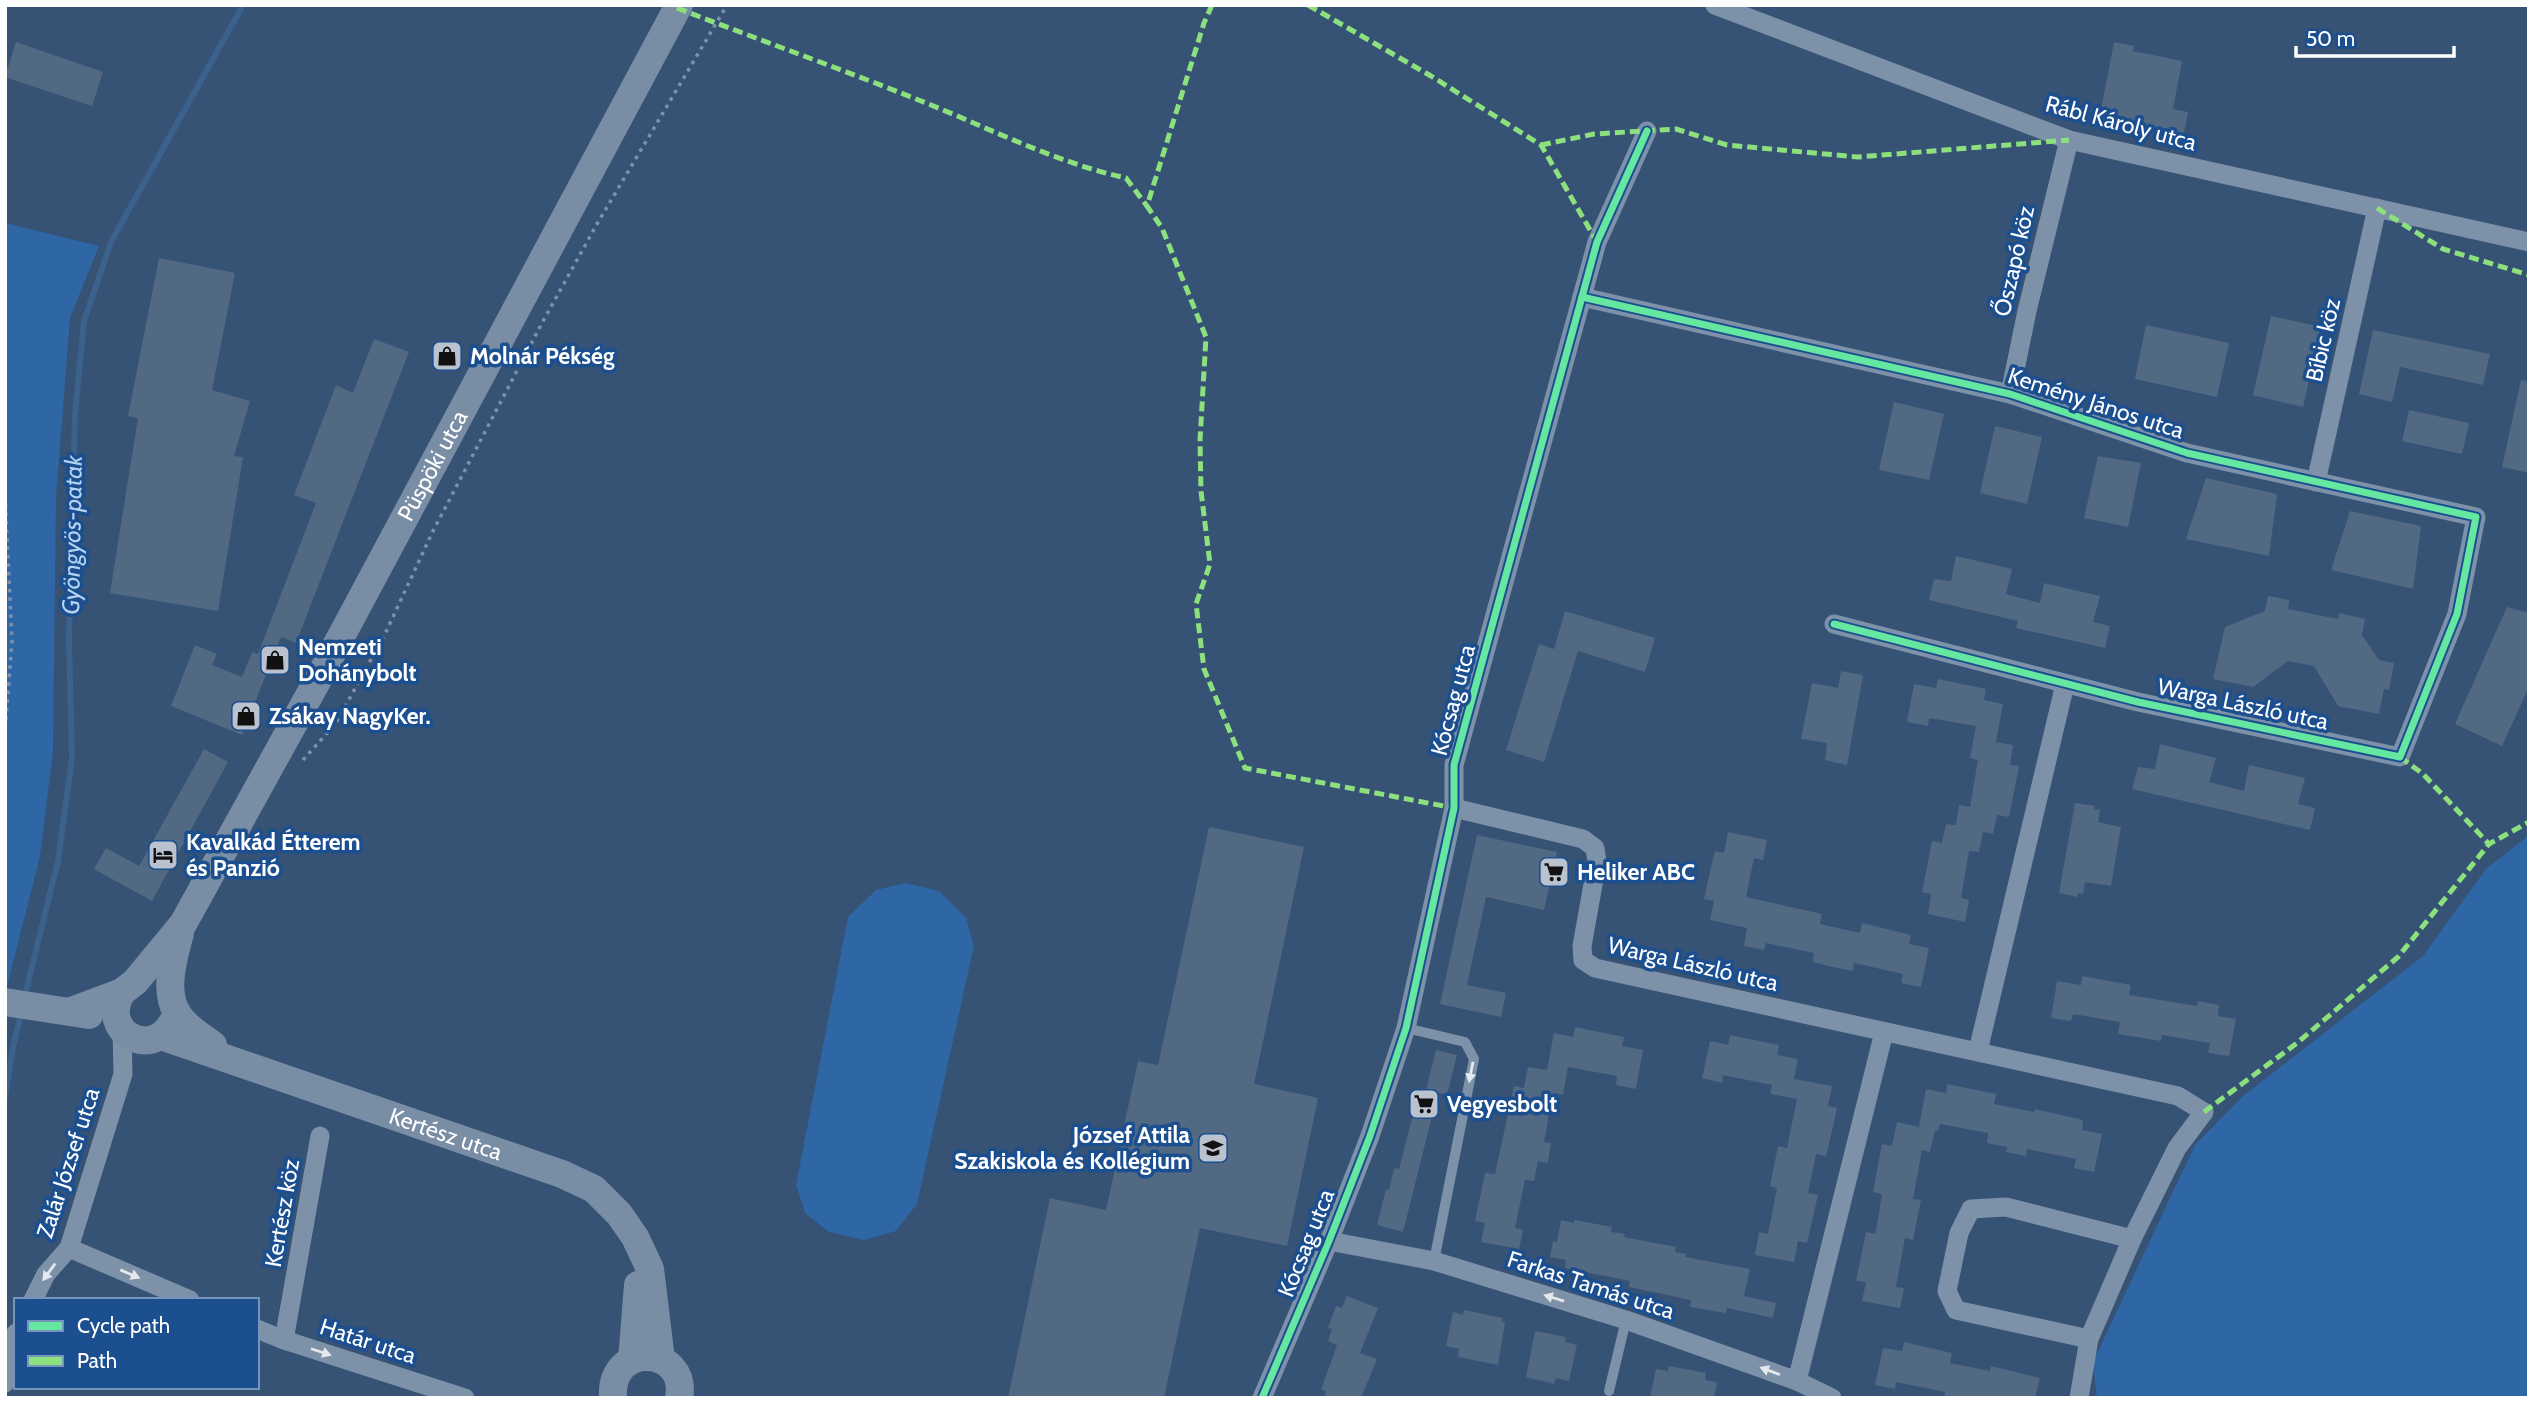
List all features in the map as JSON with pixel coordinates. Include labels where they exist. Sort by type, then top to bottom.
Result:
[{"type":"street","name":"Püspöki utca","points":[[183,924],[321,674],[679,5]]},
{"type":"street","name":"Rábl Károly utca","points":[[1715,5],[2068,140],[2529,242]]},
{"type":"street","name":"Kócsag utca","points":[[1262,1398],[1329,1241],[1370,1136],[1406,1028],[1454,808],[1454,765],[1601,232],[1647,131]]},
{"type":"street","name":"Őszapó köz","points":[[2010,394],[2068,140]]},
{"type":"street","name":"Bíbic köz","points":[[2316,482],[2377,208]]},
{"type":"street","name":"Kemény János utca","points":[[1583,297],[2010,394],[2187,453],[2476,517]]},
{"type":"street","name":"Warga László utca","points":[[1834,624],[2138,702],[2400,757],[2457,614],[2476,517]]},
{"type":"street","points":[[1978,1051],[2065,684]]},
{"type":"street","name":"Warga László utca","points":[[1454,808],[1583,839],[1595,848],[1597,862],[1582,946],[1583,960],[1595,968],[2178,1096],[2204,1112],[2177,1148],[2132,1239],[2089,1339],[2079,1398]]},
{"type":"street","points":[[183,924],[172,968],[172,1025],[137,1033],[115,1008],[129,987],[183,924]]},
{"type":"street","points":[[71,1011],[144,981],[160,985],[195,1032],[235,1061]]},
{"type":"street","name":"Kertész utca","points":[[5,1002],[71,1011],[235,1061],[578,1181],[594,1189],[619,1214],[635,1237],[650,1269],[661,1360]]},
{"type":"street","points":[[1797,1381],[1884,1032]]},
{"type":"street","name":"Zalár József utca","points":[[34,1298],[46,1275],[69,1248],[137,1033]]},
{"type":"street","name":"Kertész köz","points":[[284,1340],[320,1136]]},
{"type":"street","points":[[2089,1339],[1956,1310],[1947,1291],[1958,1233],[1971,1209],[2006,1207],[2132,1239]]},
{"type":"street","points":[[632,1360],[639,1282],[635,1237]]},
{"type":"street","name":"Farkas Tamás utca","points":[[1329,1241],[1434,1261],[1626,1320],[1797,1381],[1832,1398]]},
{"type":"street","points":[[69,1248],[185,1298]]},
{"type":"street","name":"Határ utca","points":[[259,1330],[465,1398]]},
{"type":"street","points":[[5,1383],[14,1342]]},
{"type":"street","points":[[608,1394],[621,1367],[632,1360],[651,1357],[661,1360],[676,1373],[684,1396]]},
{"type":"lane","points":[[1406,1028],[1465,1042],[1474,1059],[1434,1261]]},
{"type":"lane","points":[[1609,1391],[1626,1320]]},
{"type":"path","points":[[302,762],[336,723],[385,634],[432,533],[548,312],[727,5]]},
{"type":"path","points":[[5,351],[5,493],[12,640],[5,732]]},
{"type":"shaded area","points":[[5,223],[99,246],[70,318],[56,498],[53,752],[40,856],[5,995]]},
{"type":"shaded area","points":[[2529,835],[2529,1398],[2097,1398],[2093,1362],[2195,1145],[2243,1096],[2423,956],[2486,869]]},
{"type":"shaded area","points":[[906,883],[939,891],[966,918],[974,946],[917,1204],[896,1231],[864,1240],[829,1232],[805,1213],[796,1185],[848,917],[876,890]]},
{"type":"building","points":[[16,42],[103,72],[92,106],[5,77]]},
{"type":"building","points":[[2114,42],[2134,46],[2133,51],[2182,61],[2173,109],[2188,112],[2184,133],[2099,120]]},
{"type":"building","points":[[159,258],[235,273],[212,390],[250,401],[234,456],[243,457],[218,611],[110,593],[138,418],[128,416]]},
{"type":"building","points":[[2271,316],[2321,327],[2303,407],[2253,395]]},
{"type":"building","points":[[2146,325],[2229,343],[2217,397],[2135,379]]},
{"type":"building","points":[[2373,330],[2490,354],[2483,385],[2400,367],[2392,402],[2359,394]]},
{"type":"building","points":[[374,339],[409,352],[296,643],[281,637],[242,735],[171,706],[195,645],[217,654],[212,665],[242,677],[252,652],[258,654],[316,503],[294,495],[336,385],[353,393]]},
{"type":"building","points":[[2521,380],[2529,381],[2529,473],[2502,467]]},
{"type":"building","points":[[1894,402],[1944,414],[1929,480],[1879,470]]},
{"type":"building","points":[[2409,410],[2469,423],[2462,454],[2402,441]]},
{"type":"building","points":[[1995,426],[2042,437],[2027,504],[1980,493]]},
{"type":"building","points":[[2098,456],[2141,463],[2128,527],[2084,518]]},
{"type":"building","points":[[2206,478],[2277,494],[2269,556],[2186,539]]},
{"type":"building","points":[[2350,511],[2421,526],[2413,589],[2331,570]]},
{"type":"building","points":[[1956,556],[2012,569],[2006,594],[2040,603],[2044,583],[2100,596],[2093,622],[2110,626],[2105,648],[2016,628],[2018,621],[1929,600],[1934,579],[1951,581]]},
{"type":"building","points":[[2268,596],[2289,600],[2288,609],[2338,619],[2339,613],[2365,619],[2362,635],[2379,660],[2394,663],[2389,690],[2384,689],[2379,714],[2338,706],[2314,666],[2288,661],[2253,687],[2213,679],[2225,627],[2265,611]]},
{"type":"building","points":[[2507,607],[2529,613],[2529,687],[2502,746],[2455,724]]},
{"type":"building","points":[[1565,611],[1655,638],[1645,672],[1578,651],[1544,762],[1506,750],[1539,644],[1554,649]]},
{"type":"building","points":[[1841,671],[1863,675],[1847,765],[1825,760],[1827,743],[1801,739],[1812,683],[1838,688]]},
{"type":"building","points":[[1938,679],[1986,689],[1984,700],[2003,704],[1996,742],[2013,745],[2010,765],[2019,766],[2009,817],[1997,815],[1993,834],[1983,832],[1979,852],[1969,851],[1961,898],[1969,900],[1965,922],[1928,914],[1931,894],[1922,892],[1932,841],[1942,843],[1946,824],[1956,825],[1959,805],[1970,807],[1978,760],[1970,758],[1976,726],[1929,718],[1928,726],[1907,722],[1914,684],[1936,688]]},
{"type":"building","points":[[2160,744],[2216,758],[2209,782],[2244,791],[2249,765],[2305,778],[2298,804],[2315,808],[2310,830],[2132,789],[2138,767],[2155,769]]},
{"type":"building","points":[[204,749],[228,762],[152,901],[94,869],[106,848],[139,866]]},
{"type":"building","points":[[2075,803],[2095,806],[2094,809],[2100,810],[2098,822],[2121,827],[2111,886],[2085,882],[2083,894],[2078,893],[2078,897],[2059,893]]},
{"type":"building","name":"József Attila Szakiskola és Kollégium","points":[[1209,827],[1304,847],[1254,1084],[1318,1098],[1287,1246],[1200,1228],[1164,1398],[1008,1398],[1050,1198],[1106,1210],[1138,1061],[1158,1065]]},
{"type":"building","points":[[1728,832],[1767,840],[1763,860],[1754,858],[1746,897],[1822,914],[1820,924],[1860,933],[1862,923],[1911,935],[1909,944],[1929,948],[1921,987],[1901,983],[1903,974],[1854,963],[1853,971],[1813,962],[1814,953],[1766,943],[1764,950],[1744,946],[1747,928],[1710,920],[1714,901],[1704,899],[1715,851],[1724,853]]},
{"type":"building","points":[[1477,835],[1557,852],[1544,910],[1486,897],[1467,985],[1506,993],[1501,1017],[1440,1004]]},
{"type":"building","points":[[2082,976],[2131,985],[2129,995],[2197,1006],[2198,1001],[2219,1005],[2218,1016],[2236,1019],[2229,1056],[2208,1053],[2210,1043],[2162,1035],[2161,1041],[2118,1034],[2120,1022],[2073,1014],[2071,1021],[2051,1018],[2057,981],[2081,985]]},
{"type":"building","points":[[1575,1027],[1624,1037],[1622,1046],[1643,1050],[1636,1089],[1616,1085],[1617,1076],[1568,1067],[1563,1095],[1553,1093],[1544,1142],[1551,1143],[1548,1163],[1538,1161],[1534,1181],[1525,1180],[1515,1228],[1523,1230],[1519,1249],[1481,1242],[1485,1223],[1475,1221],[1485,1173],[1495,1174],[1514,1086],[1524,1088],[1528,1067],[1547,1070],[1554,1033],[1573,1037]]},
{"type":"building","points":[[1730,1035],[1779,1045],[1777,1055],[1798,1059],[1794,1079],[1832,1086],[1828,1106],[1837,1108],[1833,1127],[1826,1156],[1816,1154],[1808,1193],[1818,1195],[1807,1243],[1798,1241],[1794,1262],[1755,1255],[1759,1232],[1768,1234],[1777,1188],[1770,1186],[1778,1146],[1787,1148],[1797,1099],[1770,1094],[1772,1085],[1723,1075],[1722,1083],[1702,1078],[1710,1041],[1728,1045]]},
{"type":"building","points":[[1436,1050],[1457,1055],[1447,1095],[1426,1090]]},
{"type":"building","points":[[1947,1084],[1996,1094],[1994,1104],[2034,1112],[2035,1109],[2083,1120],[2082,1130],[2102,1134],[2094,1172],[2074,1168],[2076,1159],[2027,1149],[2026,1156],[2006,1152],[2007,1147],[1987,1143],[1988,1133],[1940,1124],[1938,1131],[1935,1130],[1930,1152],[1922,1150],[1913,1199],[1921,1200],[1913,1240],[1905,1238],[1896,1287],[1904,1288],[1900,1308],[1862,1301],[1866,1282],[1856,1281],[1866,1232],[1875,1234],[1879,1213],[1882,1194],[1873,1192],[1882,1144],[1892,1146],[1897,1122],[1919,1127],[1926,1089],[1946,1093]]},
{"type":"building","points":[[1415,1107],[1433,1112],[1403,1232],[1377,1225],[1394,1168],[1399,1169]]},
{"type":"building","points":[[1561,1220],[1612,1227],[1611,1232],[1625,1234],[1624,1237],[1676,1247],[1675,1252],[1686,1254],[1685,1257],[1750,1269],[1744,1296],[1776,1303],[1773,1318],[1727,1308],[1726,1313],[1690,1307],[1691,1300],[1629,1287],[1630,1281],[1565,1268],[1566,1260],[1550,1257],[1553,1241],[1557,1242]]},
{"type":"building","points":[[1347,1296],[1378,1308],[1360,1353],[1377,1359],[1361,1398],[1324,1398],[1326,1391],[1321,1390],[1337,1345],[1328,1341],[1332,1329],[1328,1328],[1336,1306],[1342,1308]]},
{"type":"building","points":[[1464,1310],[1503,1318],[1502,1322],[1505,1323],[1498,1365],[1458,1357],[1459,1349],[1446,1346],[1453,1312],[1463,1315]]},
{"type":"building","points":[[1535,1331],[1566,1337],[1565,1342],[1577,1345],[1569,1381],[1556,1378],[1554,1384],[1526,1377]]},
{"type":"building","points":[[1904,1342],[1952,1353],[1950,1363],[1990,1371],[1991,1366],[2040,1378],[2035,1398],[1944,1398],[1945,1392],[1896,1382],[1895,1389],[1875,1385],[1883,1348],[1902,1351]]},
{"type":"building","points":[[1669,1366],[1706,1373],[1705,1380],[1717,1382],[1714,1398],[1650,1398],[1656,1369],[1668,1371]]},
{"type":"waterway","name":"Gyöngyös-patak","points":[[24,999],[58,861],[72,758],[69,640],[75,414],[84,321],[111,242],[243,5]]},
{"type":"waterway","name":"Gyöngyös-patak","points":[[5,1097],[21,1013]]},
{"type":"marked path","points":[[1212,5],[1147,206],[1162,228],[1206,337],[1200,440],[1201,491],[1210,564],[1196,604],[1204,669],[1245,768],[1454,808]]},
{"type":"marked path","points":[[1308,5],[1431,76],[1541,145],[1597,242]]},
{"type":"marked path","points":[[677,8],[899,92],[1051,155],[1126,178],[1147,206]]},
{"type":"marked path","points":[[1541,145],[1594,134],[1676,129],[1727,145],[1858,157],[2069,140]]},
{"type":"marked path","points":[[2377,208],[2443,249],[2529,275]]},
{"type":"marked path","points":[[2400,757],[2423,774],[2489,844]]},
{"type":"marked path","points":[[2204,1112],[2297,1043],[2398,957],[2489,844],[2529,822]]},
{"type":"cycle path","points":[[1262,1398],[1329,1241],[1370,1136],[1406,1028],[1454,808],[1454,765],[1597,242],[1647,131]]},
{"type":"cycle path","points":[[1582,297],[2010,394],[2187,453],[2476,517],[2457,614],[2400,757],[2138,702],[1834,624]]},
{"type":"place","name":"Molnár Pékség","points":[[447,356]]},
{"type":"place","name":"Nemzeti Dohánybolt","points":[[275,660]]},
{"type":"place","name":"Zsákay NagyKer.","points":[[246,716]]},
{"type":"place","name":"Kavalkád Étterem és Panzió","points":[[163,855]]},
{"type":"place","name":"Heliker ABC","points":[[1554,872]]},
{"type":"place","name":"Vegyesbolt","points":[[1424,1104]]},
{"type":"place","name":"József Attila Szakiskola és Kollégium","points":[[1213,1148]]}]
